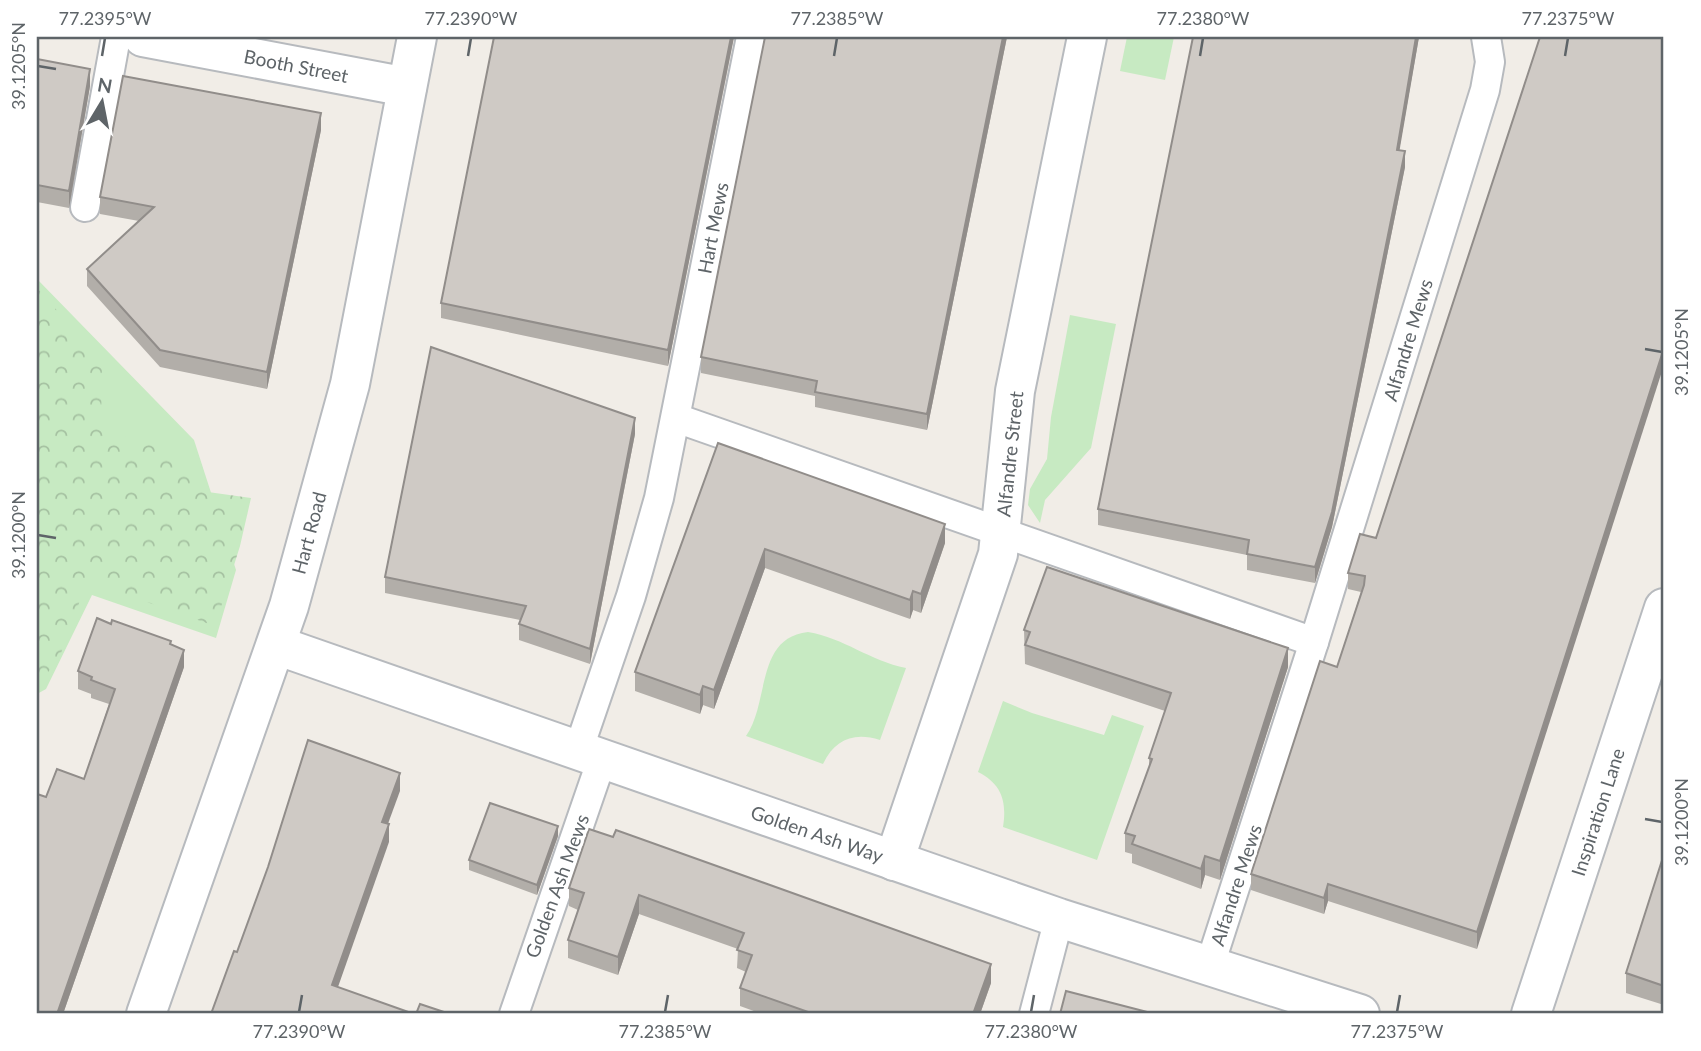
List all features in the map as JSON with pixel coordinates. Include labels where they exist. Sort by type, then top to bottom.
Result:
[{"type":"street","name":"Booth Street","points":[[143,37],[407,88]]},
{"type":"street","name":"Hart Road","points":[[146,1014],[276,645],[350,384],[417,37]]},
{"type":"street","name":"Alfandre Street","points":[[894,861],[993,578],[1002,534],[1015,391],[1087,37]]},
{"type":"street","name":"Inspiration Lane","points":[[1531,1014],[1664,608]]},
{"type":"street","name":"Golden Ash Way","points":[[276,645],[1059,918],[1360,1014]]},
{"type":"lane","points":[[85,207],[116,37]]},
{"type":"lane","name":"Hart Mews","points":[[590,755],[647,544],[676,418],[751,37]]},
{"type":"lane","name":"Alfandre Mews","points":[[1209,968],[1314,642],[1485,90],[1490,62],[1486,37]]},
{"type":"lane","points":[[676,418],[1314,642]]},
{"type":"lane","name":"Golden Ash Mews","points":[[514,1014],[590,755]]},
{"type":"lane","points":[[1034,1014],[1059,918]]},
{"type":"green space","points":[[1127,37],[1174,37],[1165,80],[1120,71]]},
{"type":"green space","points":[[37,279],[194,440],[236,570],[216,638],[92,595],[46,689],[37,694]]},
{"type":"green space","points":[[37,288],[102,361],[101,431],[166,446],[208,492],[251,498],[240,546],[215,626],[87,581],[60,656],[37,687]]},
{"type":"green space","points":[[1070,315],[1116,324],[1091,448],[1045,500],[1040,523],[1028,505],[1030,489],[1047,459],[1051,417]]},
{"type":"green space","points":[[808,632],[906,668],[880,740],[854,737],[846,740],[833,749],[823,764],[746,736],[753,722],[771,659],[779,646],[791,637]]},
{"type":"green space","points":[[1003,701],[1032,713],[1104,735],[1112,715],[1144,726],[1097,860],[1003,827],[1003,802],[998,788],[978,772]]},
{"type":"building","points":[[494,37],[731,37],[668,350],[441,303]]},
{"type":"building","points":[[765,37],[1003,37],[927,414],[815,392],[817,381],[701,357]]},
{"type":"building","points":[[1193,37],[1416,37],[1397,150],[1405,151],[1332,512],[1315,567],[1247,554],[1249,540],[1098,509]]},
{"type":"building","points":[[1540,37],[1664,37],[1664,348],[1477,932],[1328,884],[1324,898],[1251,874],[1320,661],[1337,667],[1364,585],[1365,576],[1348,573],[1360,534],[1376,538]]},
{"type":"building","points":[[37,59],[90,69],[69,191],[37,185]]},
{"type":"building","points":[[123,76],[321,113],[267,372],[160,350],[87,269],[154,207],[100,197]]},
{"type":"building","points":[[431,347],[635,418],[590,649],[519,624],[526,606],[385,577]]},
{"type":"building","points":[[718,443],[945,524],[921,594],[913,591],[910,600],[765,549],[714,690],[703,686],[700,695],[635,672]]},
{"type":"building","points":[[1047,567],[1288,648],[1220,861],[1205,856],[1201,869],[1132,844],[1135,836],[1125,833],[1152,759],[1149,758],[1171,693],[1025,645],[1030,632],[1024,630]]},
{"type":"building","points":[[97,618],[111,624],[112,620],[171,641],[170,644],[184,650],[57,1014],[37,1014],[37,794],[46,797],[57,769],[84,779],[115,689],[91,680],[92,677],[78,671]]},
{"type":"building","points":[[308,740],[400,773],[382,822],[389,824],[332,985],[414,1014],[211,1014],[268,867]]},
{"type":"building","points":[[490,803],[558,826],[537,885],[469,860]]},
{"type":"building","points":[[589,829],[613,837],[616,830],[991,964],[973,1014],[811,1014],[740,988],[752,955],[737,950],[744,933],[639,895],[618,957],[568,940],[584,893],[569,888]]},
{"type":"building","points":[[1664,854],[1664,986],[1626,973]]},
{"type":"building","points":[[1066,991],[1155,1014],[1060,1014]]},
{"type":"building","points":[[420,1004],[450,1014],[416,1014]]}]
